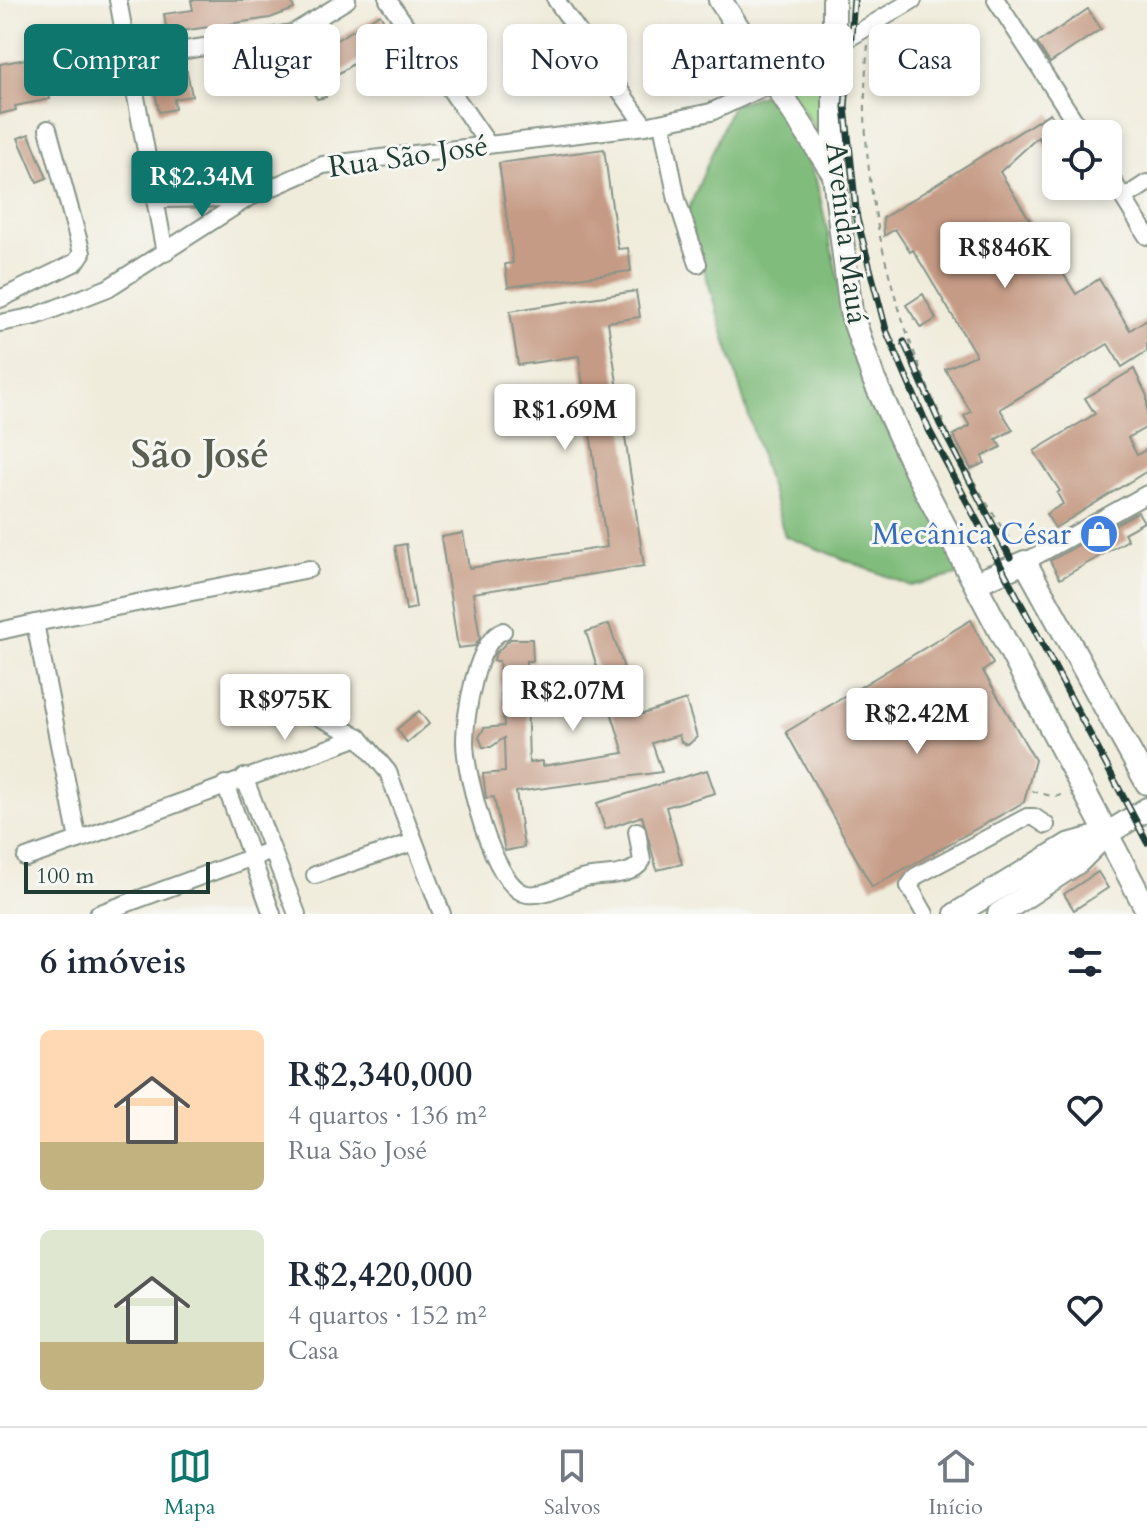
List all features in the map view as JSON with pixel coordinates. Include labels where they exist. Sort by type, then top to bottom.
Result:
[{"type":"main road","points":[[720,0],[736,24]]},
{"type":"main road","name":"Avenida Mauá","points":[[834,0],[835,24]]},
{"type":"main road","points":[[784,96],[834,175]]},
{"type":"main road","name":"Avenida Mauá","points":[[835,96],[834,175],[851,312],[870,366],[915,470],[1147,910]]},
{"type":"main road","points":[[976,583],[1025,562],[1147,783]]},
{"type":"main road","points":[[999,914],[1078,862],[1105,835],[1147,809]]},
{"type":"main road","points":[[956,914],[1068,845],[1105,835]]},
{"type":"street","points":[[118,0],[122,24]]},
{"type":"street","points":[[188,50],[293,33],[347,0]]},
{"type":"street","points":[[388,0],[488,144]]},
{"type":"street","points":[[556,0],[645,126]]},
{"type":"street","name":"Rua São José","points":[[872,24],[913,0]]},
{"type":"street","points":[[996,0],[1074,120]]},
{"type":"street","points":[[135,96],[165,253]]},
{"type":"street","name":"Rua São José","points":[[0,323],[36,316],[108,288],[248,198],[323,165],[645,126],[711,112],[745,96]]},
{"type":"street","points":[[662,123],[677,200],[698,264]]},
{"type":"street","points":[[0,299],[76,262],[82,253],[48,129]]},
{"type":"street","points":[[1124,198],[1147,183]]},
{"type":"street","points":[[1122,195],[1147,236]]},
{"type":"street","points":[[156,199],[248,198]]},
{"type":"street","points":[[1025,562],[1146,498]]},
{"type":"street","points":[[0,631],[309,569]]},
{"type":"street","points":[[35,623],[78,840]]},
{"type":"street","points":[[503,631],[489,640],[483,654],[471,695],[465,743],[470,776],[488,836],[513,889],[539,894],[589,877],[632,870],[642,861],[637,831]]},
{"type":"street","points":[[235,702],[317,716],[359,737],[388,772],[442,914]]},
{"type":"street","points":[[26,858],[359,737]]},
{"type":"street","points":[[244,777],[297,914]]},
{"type":"street","points":[[225,784],[272,914]]},
{"type":"street","points":[[925,914],[909,886],[916,876],[1027,817],[1034,817],[1046,825]]},
{"type":"street","points":[[242,831],[262,824]]},
{"type":"street","points":[[315,875],[414,842]]},
{"type":"street","points":[[98,914],[272,850]]},
{"type":"path","points":[[869,42],[865,111],[878,229],[893,292],[937,405],[993,515],[1025,562]]},
{"type":"path","points":[[1032,791],[1055,797],[1078,784]]},
{"type":"green space","points":[[766,96],[797,138],[816,179],[845,310],[961,574],[911,586],[785,536],[687,213],[732,105]]},
{"type":"green space","points":[[794,96],[826,96],[825,143]]},
{"type":"building","points":[[191,0],[291,0],[294,9],[270,18],[204,24],[204,28],[188,30],[188,24],[166,24],[164,14],[193,10]]},
{"type":"building","points":[[1088,9],[1101,29],[1050,63],[1037,43]]},
{"type":"building","points":[[380,14],[386,24],[363,24]]},
{"type":"building","points":[[356,28],[356,62],[340,73],[340,38]]},
{"type":"building","points":[[24,59],[24,96],[49,96],[50,99],[15,106],[16,110],[0,114],[0,64]]},
{"type":"building","points":[[188,76],[192,96],[174,99],[175,109],[159,112],[156,96],[188,96]]},
{"type":"building","points":[[1050,113],[1054,120],[1042,120],[1042,143],[1038,137],[1000,172],[1076,294],[1099,279],[1130,330],[1147,319],[1147,351],[1122,367],[1108,344],[1000,409],[1013,430],[996,439],[1001,447],[982,457],[985,463],[971,469],[953,435],[970,426],[964,416],[971,412],[945,369],[976,355],[913,250],[910,252],[895,229],[884,236],[883,218]]},
{"type":"building","points":[[29,134],[47,178],[37,182],[18,138]]},
{"type":"building","points":[[604,149],[618,249],[628,248],[631,271],[508,287],[505,264],[513,263],[499,163]]},
{"type":"building","points":[[636,291],[640,317],[608,322],[644,566],[473,593],[480,638],[475,646],[458,648],[441,537],[463,533],[469,568],[607,547],[589,426],[531,435],[526,402],[584,393],[579,356],[518,365],[510,311]]},
{"type":"building","points":[[923,294],[936,319],[921,328],[906,305]]},
{"type":"building","points":[[1134,369],[1147,396],[1147,427],[1128,438],[1137,455],[1147,449],[1147,471],[1055,528],[1046,514],[1063,504],[1057,493],[1060,491],[1034,451],[1095,414],[1085,398]]},
{"type":"building","points":[[1138,512],[1144,522],[1124,533],[1128,540],[1060,579],[1050,561]]},
{"type":"building","points":[[406,544],[416,608],[406,610],[395,546]]},
{"type":"building","points":[[971,620],[993,664],[983,671],[1035,760],[1024,802],[872,887],[786,732]]},
{"type":"building","points":[[609,624],[640,715],[686,700],[697,737],[688,745],[681,742],[679,735],[652,743],[662,772],[516,792],[524,847],[505,851],[494,797],[486,798],[483,774],[505,772],[504,738],[491,747],[483,747],[479,737],[484,728],[504,726],[499,661],[494,661],[495,654],[510,639],[532,639],[533,661],[526,661],[529,763],[542,761],[542,766],[624,753],[586,632]]},
{"type":"building","points":[[419,711],[429,724],[407,743],[397,729]]},
{"type":"building","points":[[707,770],[715,793],[666,807],[682,864],[657,870],[642,816],[605,829],[597,803]]},
{"type":"building","points":[[1098,872],[1108,888],[1074,910],[1064,894]]},
{"type":"railway","points":[[854,0],[845,107],[857,219],[886,330],[929,430],[1147,842]]},
{"type":"railway","points":[[904,342],[940,424],[1010,557]]},
{"type":"place","name":"Mecânica César","points":[[1099,534]]},
{"type":"district","name":"São José","points":[[200,454]]}]
